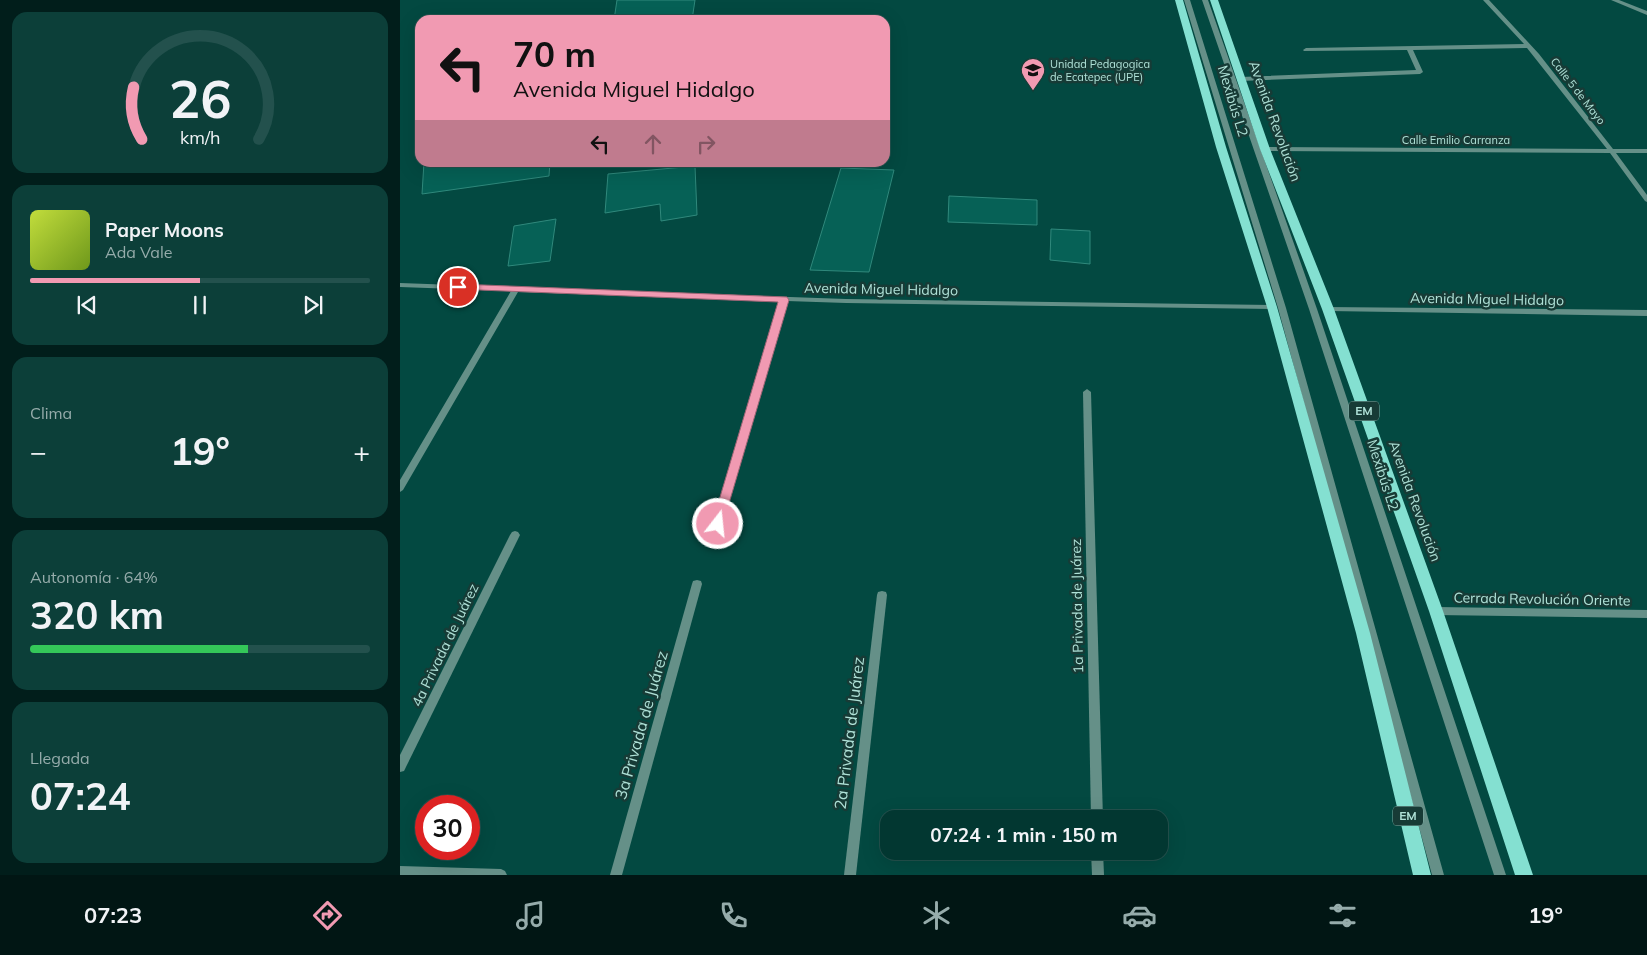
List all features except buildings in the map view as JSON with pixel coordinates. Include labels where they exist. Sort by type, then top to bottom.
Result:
[{"type":"main road","name":"EM","points":[[1180,0],[1221,147],[1272,308],[1363,632],[1422,875]]},
{"type":"main road","name":"Avenida Revolución","points":[[1214,0],[1265,149],[1328,309],[1436,611],[1524,875]]},
{"type":"street","name":"Mexibús L2","points":[[1187,0],[1282,308],[1438,875]]},
{"type":"street","name":"Mexibús L2","points":[[1205,0],[1313,309],[1500,875]]},
{"type":"street","name":"Calle 5 de Mayo","points":[[1486,0],[1529,46],[1611,150],[1647,200]]},
{"type":"street","points":[[1614,0],[1647,13]]},
{"type":"street","points":[[1306,50],[1529,46]]},
{"type":"street","points":[[1241,79],[1420,72],[1409,48]]},
{"type":"street","name":"Calle Emilio Carranza","points":[[1265,149],[1647,151]]},
{"type":"street","name":"Avenida Miguel Hidalgo","points":[[400,285],[784,300],[1272,308]]},
{"type":"street","points":[[400,488],[516,289]]},
{"type":"street","points":[[718,524],[784,300]]},
{"type":"street","name":"Avenida Miguel Hidalgo","points":[[1328,309],[1647,313]]},
{"type":"street","name":"1a Privada de Juárez","points":[[1087,392],[1097,810]]},
{"type":"street","name":"4a Privada de Juárez","points":[[400,767],[515,535]]},
{"type":"street","name":"3a Privada de Juárez","points":[[616,875],[697,584]]},
{"type":"street","name":"2a Privada de Juárez","points":[[850,875],[882,596]]},
{"type":"street","name":"Cerrada Revolución Oriente","points":[[1436,611],[1647,614]]},
{"type":"street","points":[[1097,860],[1098,875]]},
{"type":"street","points":[[400,872],[501,875]]},
{"type":"place","name":"Unidad Pedagogica de Ecatepec (UPE)","points":[[1033,91]]},
{"type":"route","points":[[458,287],[784,300],[718,524]]}]
